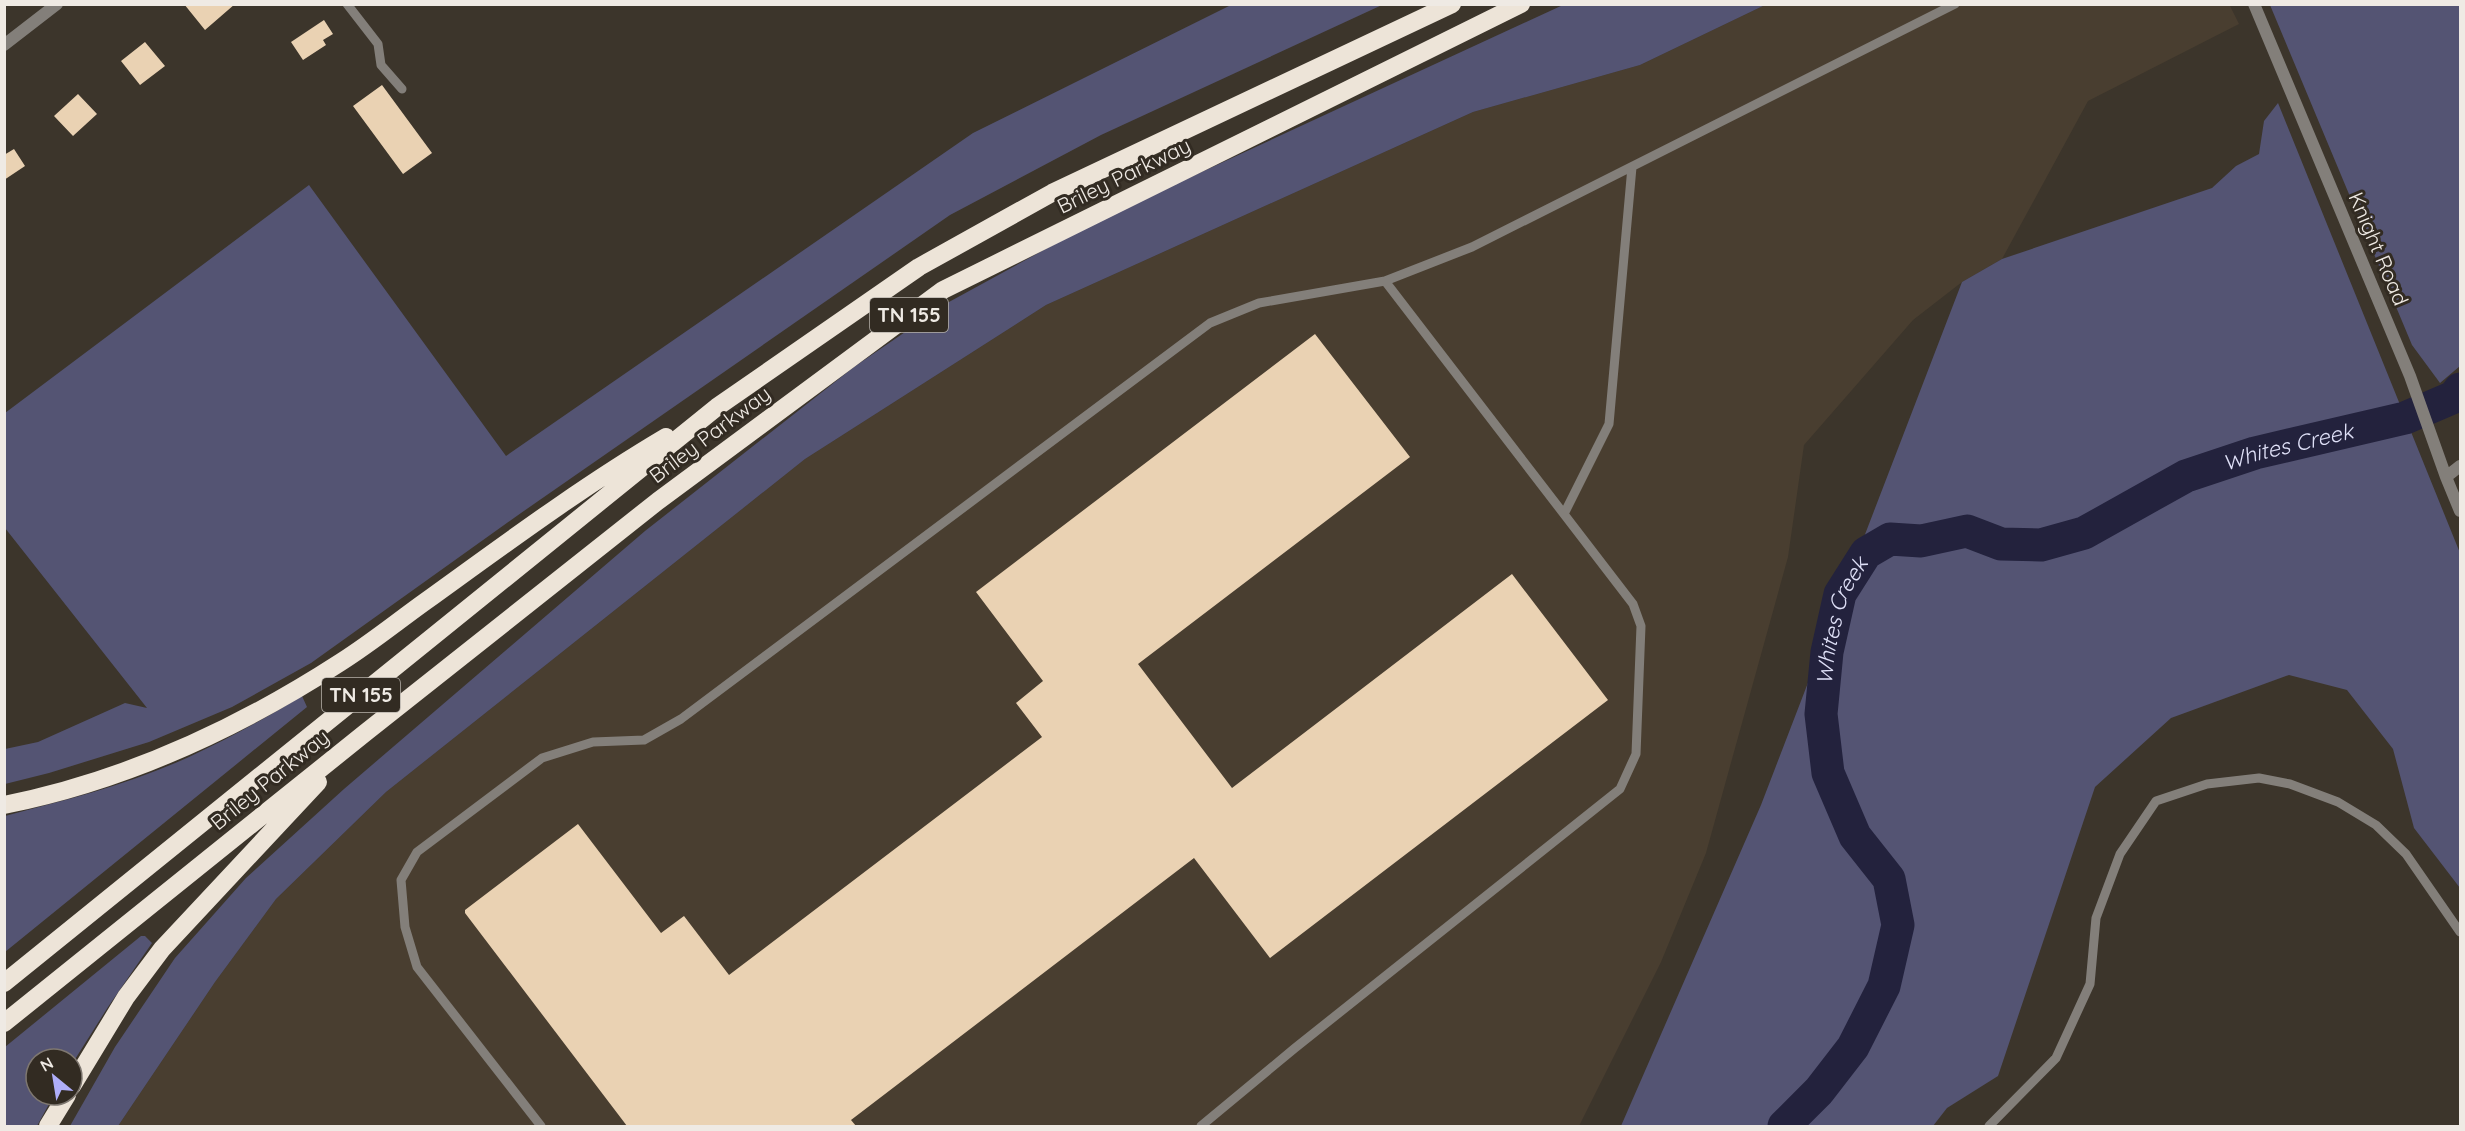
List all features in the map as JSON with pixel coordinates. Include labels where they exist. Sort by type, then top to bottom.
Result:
[{"type":"highway","name":"Briley Parkway","points":[[4,983],[717,407],[920,267],[1052,193],[1452,4]]},
{"type":"highway","name":"Briley Parkway","points":[[4,1023],[658,501],[943,290],[1521,4]]},
{"type":"highway","points":[[4,805],[90,783],[129,769],[198,741],[249,716],[342,661],[623,462],[717,407]]},
{"type":"highway","points":[[84,1066],[126,997],[162,949],[365,733]]},
{"type":"highway","points":[[48,1126],[60,1107]]},
{"type":"street","points":[[4,45],[57,4]]},
{"type":"street","name":"Knight Road","points":[[2254,4],[2410,376],[2460,511]]},
{"type":"street","points":[[2446,477],[2460,466]]},
{"type":"lane","points":[[347,4],[378,44],[381,65],[402,89]]},
{"type":"lane","points":[[541,1126],[417,967],[405,927],[401,880],[417,852],[542,758],[593,742],[644,740],[681,719],[1210,323],[1259,303],[1384,281],[1472,247],[1955,4]]},
{"type":"lane","points":[[1564,514],[1609,424],[1632,167]]},
{"type":"lane","points":[[1201,1126],[1620,789],[1636,754],[1641,626],[1634,604],[1384,281]]},
{"type":"lane","points":[[1989,1126],[2056,1058],[2090,984],[2096,918],[2120,854],[2156,801],[2207,784],[2259,778],[2290,784],[2338,802],[2376,825],[2406,854],[2460,932]]},
{"type":"shaded area","points":[[1233,4],[1382,5],[1101,135],[950,215],[521,513],[311,663],[232,707],[149,742],[5,784],[5,749],[38,742],[125,703],[147,708],[5,528],[5,413],[309,185],[506,456],[973,133]]},
{"type":"shaded area","points":[[2229,4],[2239,24],[2088,101],[2002,259],[1962,282],[1913,320],[1804,445],[1788,557],[1706,853],[1661,962],[1579,1126],[118,1126],[215,982],[276,899],[386,792],[805,459],[1046,305],[1473,112],[1640,65],[1765,5]]},
{"type":"shaded area","points":[[1563,5],[1765,5],[1640,65],[1473,112],[1046,305],[805,459],[386,792],[276,899],[215,982],[118,1126],[70,1126],[81,1107],[84,1107],[84,1101],[115,1047],[175,958],[246,878],[344,789],[645,531],[854,367],[949,302],[1104,217]]},
{"type":"shaded area","points":[[2270,5],[2460,5],[2460,366],[2440,383],[2412,345]]},
{"type":"shaded area","points":[[2278,103],[2460,553],[2460,888],[2414,828],[2393,749],[2347,690],[2289,675],[2171,718],[2095,787],[1998,1076],[1947,1108],[1933,1126],[1621,1126],[1761,805],[1962,282],[2002,259],[2212,188],[2236,166],[2259,154],[2264,121]]},
{"type":"shaded area","points":[[302,696],[307,707],[5,952],[5,816],[98,791],[167,767],[232,736]]},
{"type":"shaded area","points":[[141,936],[145,936],[152,943],[83,1047],[24,1047],[24,1107],[47,1107],[37,1126],[5,1126],[5,1047]]},
{"type":"building","points":[[184,4],[235,4],[205,30]]},
{"type":"building","points":[[324,20],[333,34],[323,40],[326,45],[303,60],[291,42]]},
{"type":"building","points":[[145,42],[165,66],[140,85],[121,61]]},
{"type":"building","points":[[382,85],[432,153],[403,174],[353,106]]},
{"type":"building","points":[[78,94],[97,114],[73,136],[54,116]]},
{"type":"building","points":[[14,149],[25,166],[4,180],[4,155]]},
{"type":"building","points":[[1315,334],[1410,457],[1138,664],[1232,788],[1512,574],[1608,700],[1270,958],[1194,858],[851,1120],[856,1126],[627,1126],[465,913],[465,910],[578,824],[661,933],[684,916],[729,975],[1042,737],[1016,703],[1043,681],[976,592]]},
{"type":"waterway","name":"Whites Creek","points":[[1784,1126],[1819,1091],[1853,1047],[1884,986],[1898,925],[1889,879],[1855,836],[1828,773],[1821,714],[1827,652],[1840,594],[1866,553],[1890,539],[1921,541],[1967,531],[2001,544],[2041,545],[2084,533],[2186,476],[2255,453],[2405,418],[2454,397],[2460,389]]}]
